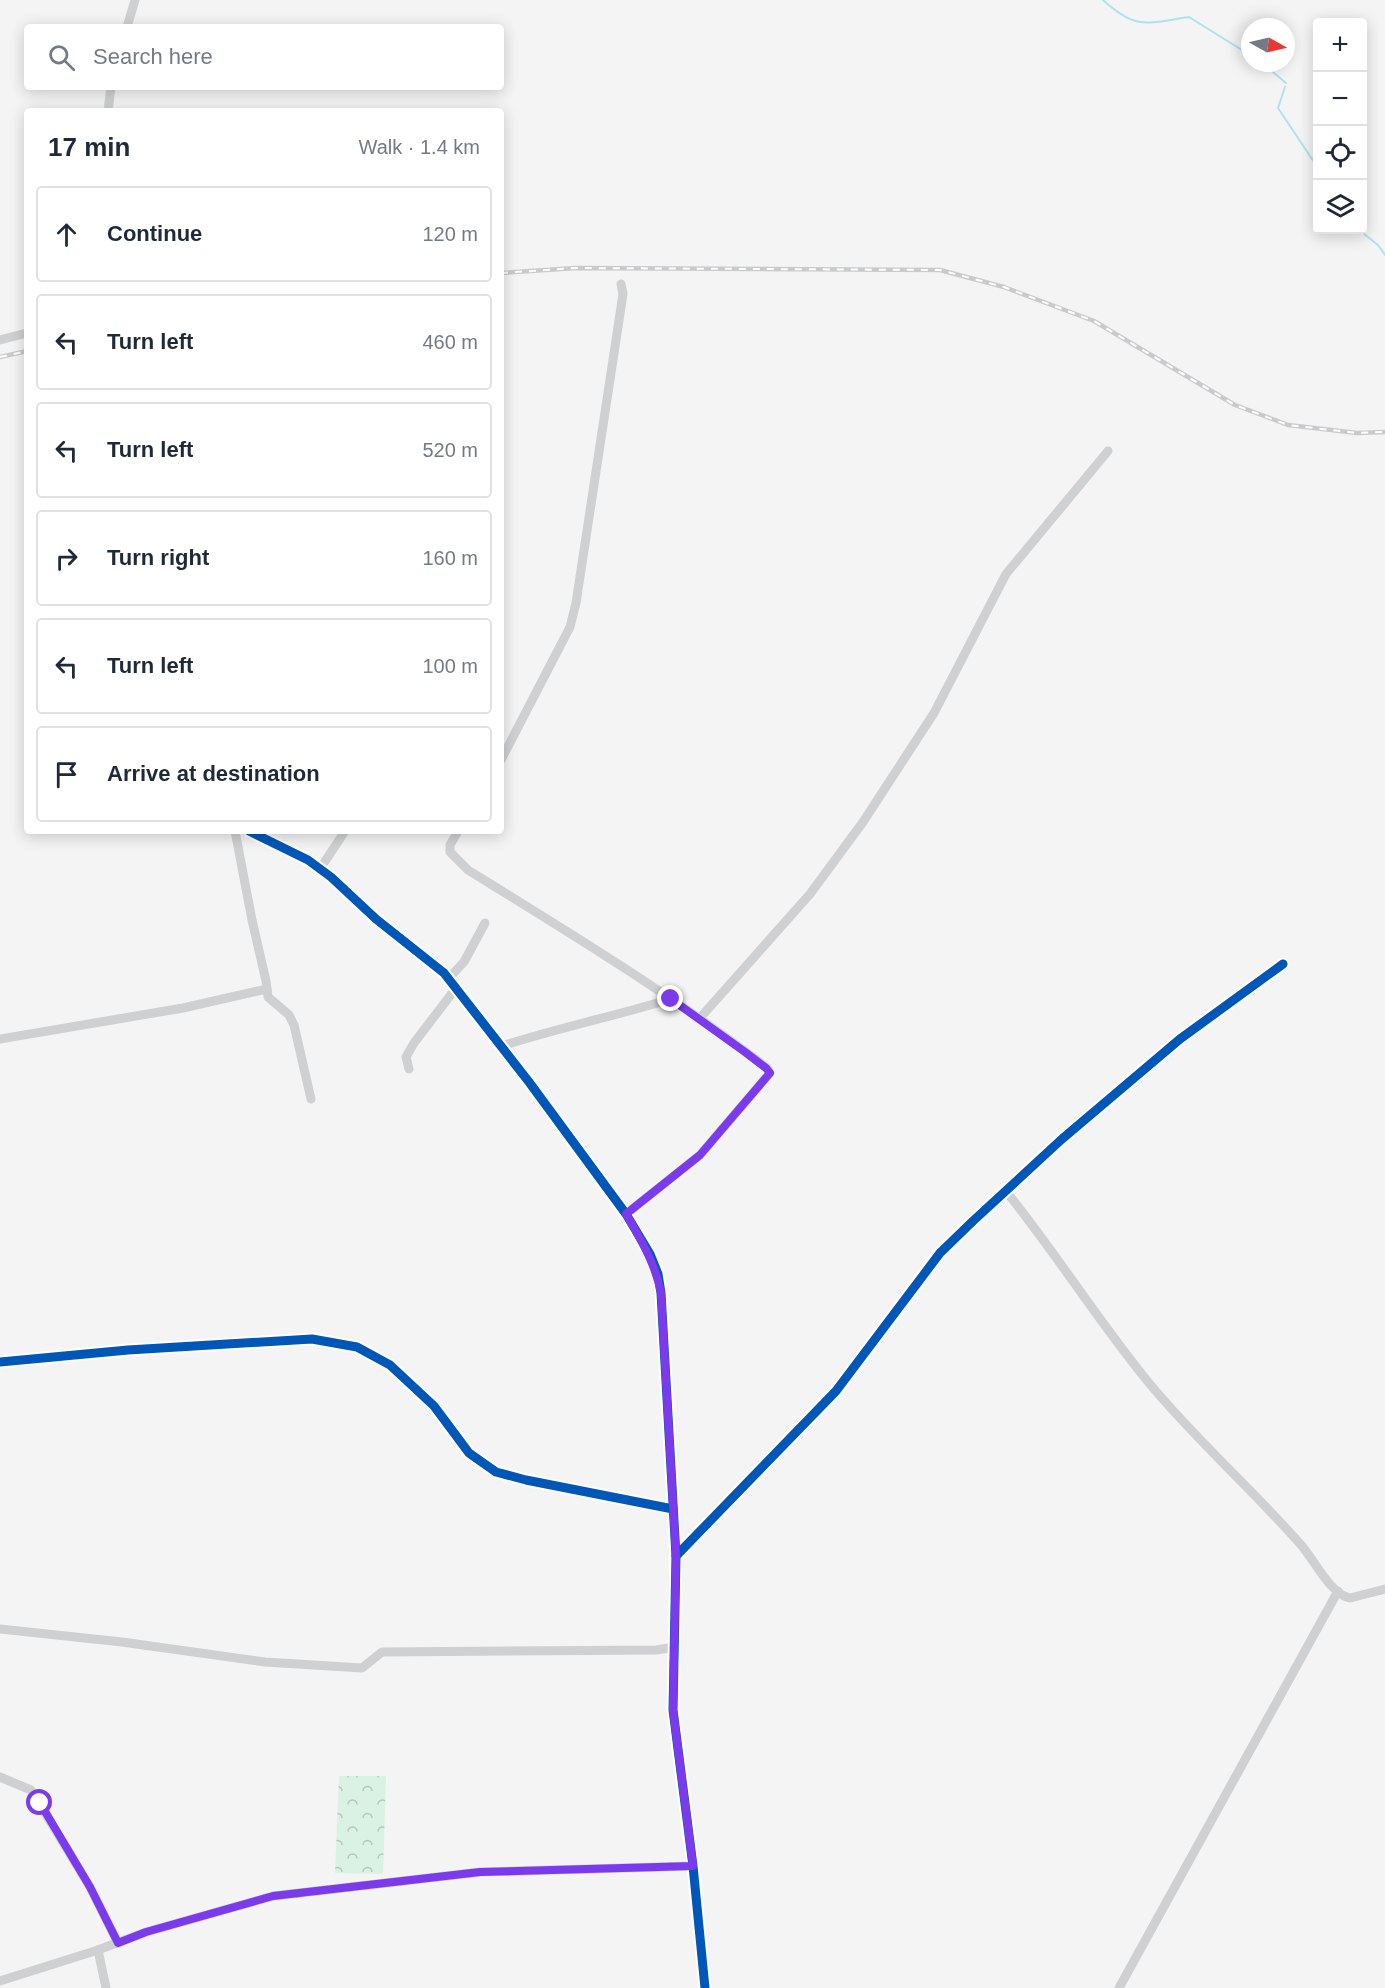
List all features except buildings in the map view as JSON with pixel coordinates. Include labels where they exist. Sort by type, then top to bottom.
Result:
[{"type":"street","points":[[128,24],[135,0]]},
{"type":"street","points":[[108,108],[111,90]]},
{"type":"street","points":[[504,754],[572,619],[623,294],[621,284]]},
{"type":"street","points":[[0,340],[24,334]]},
{"type":"street","points":[[700,1018],[810,894],[863,822],[934,714],[1006,574],[1108,451]]},
{"type":"street","points":[[236,834],[268,997],[289,1015],[294,1025],[312,1099]]},
{"type":"street","points":[[255,834],[292,851],[320,869],[376,919],[430,960],[449,978],[626,1214],[650,1254],[658,1274],[676,1556],[673,1710],[693,1866],[705,1988]]},
{"type":"street","points":[[320,869],[343,834]]},
{"type":"street","points":[[456,834],[450,845],[450,852],[468,870],[700,1018],[770,1073],[700,1155],[626,1214]]},
{"type":"street","points":[[449,978],[464,962],[485,923]]},
{"type":"street","points":[[676,1556],[836,1391],[940,1253],[1005,1190],[1180,1039],[1283,964]]},
{"type":"street","points":[[409,1069],[406,1057],[414,1043],[456,988]]},
{"type":"street","points":[[0,1040],[183,1008],[267,989]]},
{"type":"street","points":[[502,1046],[549,1031],[626,1013],[671,999]]},
{"type":"street","points":[[1005,1190],[1148,1381],[1183,1423],[1217,1455],[1304,1548],[1325,1578],[1346,1598],[1385,1589]]},
{"type":"street","points":[[0,1362],[193,1345],[312,1339],[357,1347],[390,1365],[434,1406],[469,1453],[496,1472],[673,1509]]},
{"type":"street","points":[[1119,1988],[1338,1591]]},
{"type":"street","points":[[0,1629],[122,1642],[265,1662],[362,1668],[382,1652],[656,1650],[675,1647]]},
{"type":"street","points":[[0,1777],[31,1790],[90,1887],[118,1943]]},
{"type":"street","points":[[0,1981],[146,1932],[273,1896],[480,1872],[693,1866]]},
{"type":"street","points":[[98,1950],[105,1988]]},
{"type":"green space","points":[[339,1776],[386,1776],[383,1874],[335,1873]]},
{"type":"waterway","points":[[1103,0],[1134,21],[1152,22],[1189,17],[1241,49]]},
{"type":"waterway","points":[[1273,72],[1286,83]]},
{"type":"waterway","points":[[1285,87],[1278,108],[1313,160]]},
{"type":"waterway","points":[[1364,234],[1378,245],[1385,255]]},
{"type":"railway","points":[[504,273],[576,268],[940,270],[1004,287],[1094,321],[1235,405],[1288,425],[1357,433],[1385,432]]},
{"type":"railway","points":[[0,357],[24,352]]},
{"type":"cycle path","points":[[255,834],[308,860],[331,877],[376,919],[444,973],[529,1082],[626,1214],[650,1254],[658,1274],[676,1556],[673,1710],[693,1866],[705,1988]]},
{"type":"cycle path","points":[[676,1556],[836,1391],[940,1253],[1062,1139],[1180,1039],[1283,964]]},
{"type":"cycle path","points":[[0,1362],[128,1350],[312,1339],[357,1347],[390,1365],[434,1406],[469,1453],[496,1472],[673,1509]]},
{"type":"route","points":[[40,1803],[90,1887],[118,1943],[146,1932],[273,1896],[480,1872],[693,1866],[673,1710],[676,1556],[661,1293],[658,1274],[650,1254],[626,1214],[700,1155],[770,1073],[700,1018],[671,999]]}]
